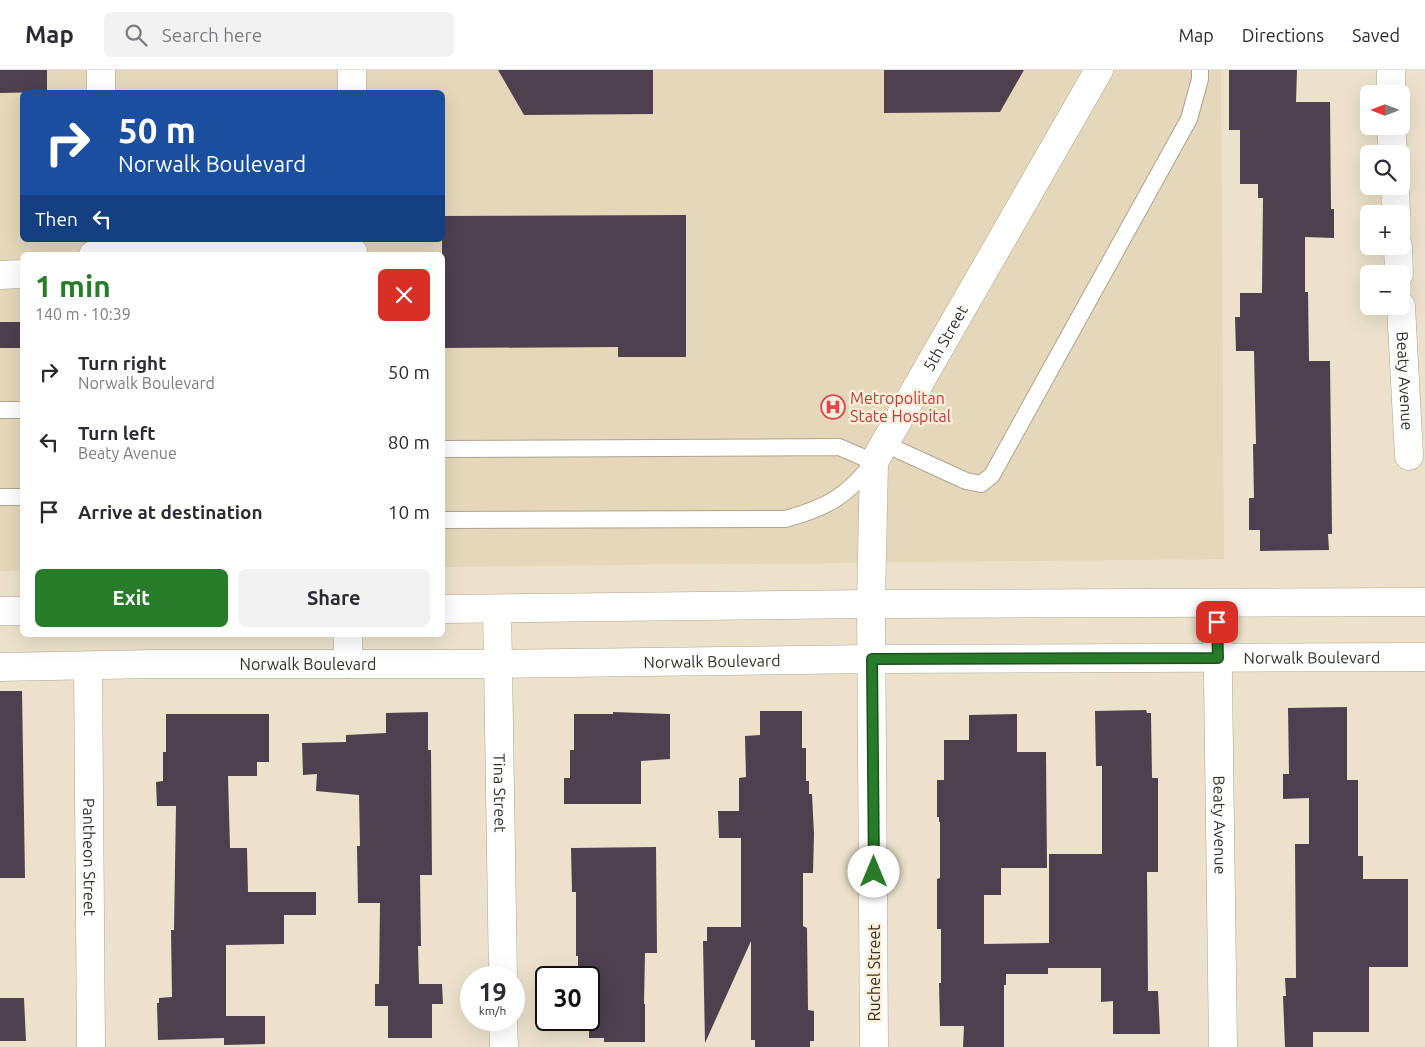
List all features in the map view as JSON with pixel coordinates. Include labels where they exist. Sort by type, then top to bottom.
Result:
[{"type":"street","points":[[101,70],[101,90]]},
{"type":"street","points":[[352,70],[352,90]]},
{"type":"street","name":"5th Street","points":[[872,659],[871,604],[879,453],[1099,70]]},
{"type":"street","points":[[1391,70],[1391,85]]},
{"type":"street","points":[[98,249],[353,249]]},
{"type":"street","points":[[0,275],[20,274]]},
{"type":"street","name":"Beaty Avenue","points":[[1401,315],[1409,456]]},
{"type":"street","points":[[445,608],[1425,602]]},
{"type":"street","name":"Beaty Avenue","points":[[1217,604],[1223,1047]]},
{"type":"street","name":"Tina Street","points":[[497,608],[503,966]]},
{"type":"street","points":[[0,611],[20,611]]},
{"type":"street","points":[[348,637],[348,664]]},
{"type":"street","name":"Norwalk Boulevard","points":[[0,667],[154,664],[498,664],[872,659],[1425,657]]},
{"type":"street","name":"Ruchel Street","points":[[872,659],[874,1047]]},
{"type":"street","name":"Pantheon Street","points":[[88,666],[91,1047]]},
{"type":"street","points":[[504,1031],[504,1047]]},
{"type":"lane","points":[[445,448],[839,446],[879,453],[981,484],[992,475],[1189,119],[1200,79],[1200,70]]},
{"type":"lane","points":[[0,410],[20,410]]},
{"type":"lane","points":[[445,520],[785,519],[822,507],[844,494],[858,482],[879,453]]},
{"type":"lane","points":[[0,497],[20,497]]},
{"type":"shaded area","name":"Metropolitan State Hospital","points":[[0,70],[1221,70],[1224,559],[445,567],[445,252],[20,252],[20,571],[0,571]]},
{"type":"building","points":[[0,70],[47,70],[47,90],[20,90],[20,93],[0,93]]},
{"type":"building","points":[[498,70],[653,70],[653,114],[524,115]]},
{"type":"building","points":[[884,70],[1024,70],[1000,112],[884,113]]},
{"type":"building","points":[[1229,70],[1297,70],[1296,102],[1330,102],[1331,209],[1334,209],[1334,238],[1305,237],[1305,292],[1308,292],[1309,361],[1330,361],[1332,534],[1328,534],[1329,550],[1260,551],[1260,530],[1249,530],[1249,498],[1254,498],[1253,444],[1256,444],[1254,351],[1236,351],[1235,317],[1240,317],[1240,293],[1262,293],[1263,198],[1258,198],[1258,184],[1240,184],[1240,130],[1229,130]]},
{"type":"building","points":[[686,215],[686,357],[618,357],[618,347],[445,348],[445,252],[442,252],[442,242],[445,242],[445,216]]},
{"type":"building","points":[[0,322],[20,322],[20,348],[0,348]]},
{"type":"building","points":[[0,691],[22,691],[25,878],[0,878]]},
{"type":"building","points":[[1347,707],[1347,780],[1358,780],[1358,856],[1363,856],[1363,879],[1408,879],[1408,967],[1369,967],[1369,1032],[1313,1032],[1313,1047],[1285,1047],[1283,996],[1286,996],[1285,978],[1296,978],[1295,844],[1309,844],[1309,798],[1283,799],[1283,774],[1289,774],[1288,708]]},
{"type":"building","points":[[1146,710],[1147,713],[1151,713],[1152,778],[1158,778],[1158,872],[1147,872],[1148,991],[1158,991],[1160,1034],[1113,1034],[1113,1001],[1101,1002],[1101,968],[1048,968],[1048,974],[1006,974],[1006,985],[1004,985],[1004,1047],[963,1047],[964,1026],[940,1026],[941,929],[937,929],[937,879],[940,878],[940,822],[939,817],[937,817],[937,780],[944,780],[944,740],[969,740],[969,715],[1017,714],[1017,752],[1046,752],[1047,868],[1001,868],[1001,895],[984,895],[984,944],[1049,943],[1049,854],[1102,854],[1102,766],[1096,766],[1095,711]]},
{"type":"building","points":[[760,711],[802,711],[802,748],[806,748],[806,781],[809,781],[809,794],[812,794],[814,834],[813,873],[803,873],[803,926],[807,928],[808,1010],[814,1011],[814,1041],[810,1041],[810,1047],[755,1047],[755,1040],[751,1040],[751,941],[705,1043],[703,941],[707,941],[707,927],[741,927],[741,838],[719,838],[718,811],[739,811],[739,778],[746,777],[745,736],[760,735]]},
{"type":"building","points":[[428,712],[428,750],[431,750],[432,875],[420,875],[421,946],[418,946],[419,984],[442,984],[443,1004],[432,1004],[432,1038],[388,1038],[388,1006],[375,1006],[375,984],[379,984],[380,903],[358,903],[357,846],[360,846],[359,795],[316,791],[317,774],[303,775],[302,743],[346,742],[346,735],[386,733],[386,713]]},
{"type":"building","points":[[613,712],[670,714],[670,759],[641,761],[641,804],[564,804],[564,778],[570,778],[570,750],[574,750],[574,714],[613,714]]},
{"type":"building","points":[[166,714],[269,714],[269,762],[257,762],[257,776],[228,776],[230,848],[247,848],[248,892],[316,892],[316,915],[284,915],[284,944],[226,945],[226,1016],[265,1016],[265,1044],[224,1045],[224,1038],[158,1040],[157,1003],[159,1003],[159,998],[172,997],[171,930],[174,930],[176,806],[157,806],[156,782],[163,781],[163,752],[166,752]]},
{"type":"building","points":[[656,847],[657,953],[645,953],[645,1042],[604,1042],[604,1038],[589,1038],[589,1031],[600,1031],[600,966],[578,966],[578,956],[576,956],[576,892],[572,892],[571,848]]},
{"type":"building","points":[[0,998],[24,998],[26,1041],[0,1041]]},
{"type":"place","name":"Metropolitan State Hospital","points":[[833,407]]},
{"type":"route","points":[[874,872],[872,659],[1218,658],[1217,622]]}]
